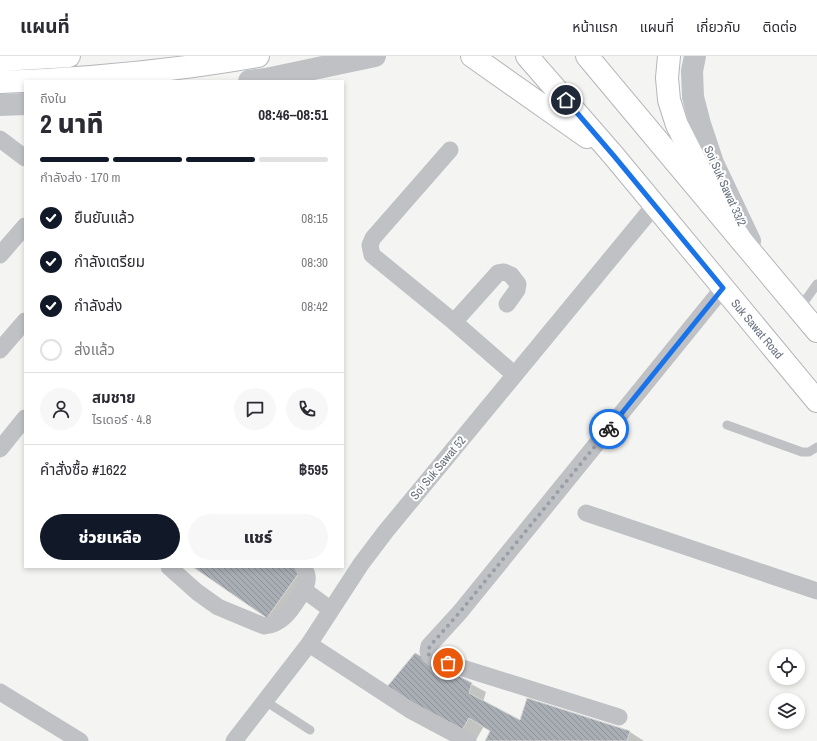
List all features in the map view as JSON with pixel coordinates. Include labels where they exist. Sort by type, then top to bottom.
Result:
[{"type":"main road","points":[[0,60],[69,56]]},
{"type":"main road","points":[[33,80],[157,71],[258,56]]},
{"type":"main road","points":[[472,56],[614,156]]},
{"type":"main road","name":"Suk Sawat Road","points":[[527,56],[614,156],[817,401]]},
{"type":"main road","points":[[587,56],[817,331]]},
{"type":"main road","points":[[668,56],[667,78],[669,100],[676,126],[714,198],[741,240]]},
{"type":"main road","points":[[0,82],[24,81]]},
{"type":"street","points":[[257,80],[375,56]]},
{"type":"street","name":"Soi Suk Sawat 33/2","points":[[695,56],[692,71],[693,97],[712,163],[763,266]]},
{"type":"street","points":[[0,105],[24,104]]},
{"type":"street","points":[[0,139],[24,157]]},
{"type":"street","points":[[450,150],[373,238],[370,244],[372,255],[454,322],[515,375]]},
{"type":"street","name":"Soi Suk Sawat 52","points":[[234,741],[309,644],[330,609],[386,531],[654,206]]},
{"type":"street","points":[[0,255],[24,227]]},
{"type":"street","points":[[454,322],[498,273],[504,272],[511,275],[518,284],[517,290],[507,304]]},
{"type":"street","points":[[619,717],[434,659],[429,655],[428,651],[430,646],[460,612],[723,288]]},
{"type":"street","points":[[0,350],[24,322]]},
{"type":"street","points":[[0,449],[24,419]]},
{"type":"street","points":[[586,513],[817,591]]},
{"type":"street","points":[[170,568],[197,592],[218,607],[264,626],[272,625],[281,621],[304,590],[308,582],[308,576],[304,568]]},
{"type":"street","points":[[304,590],[330,609]]},
{"type":"street","points":[[309,644],[410,710],[468,741]]},
{"type":"street","points":[[0,692],[80,741]]},
{"type":"lane","points":[[799,309],[817,284]]},
{"type":"lane","points":[[727,425],[802,452],[809,452],[817,447]]},
{"type":"lane","points":[[265,701],[310,730]]},
{"type":"building","points":[[194,568],[298,568],[301,570],[267,618]]},
{"type":"building","points":[[415,653],[472,683],[469,693],[520,720],[527,698],[630,731],[627,741],[485,741],[490,731],[469,718],[461,732],[386,688]]},
{"type":"way so far","points":[[448,663],[434,659],[429,655],[428,651],[430,646],[460,612],[609,429]]},
{"type":"route","points":[[566,100],[723,288],[609,429]]}]
